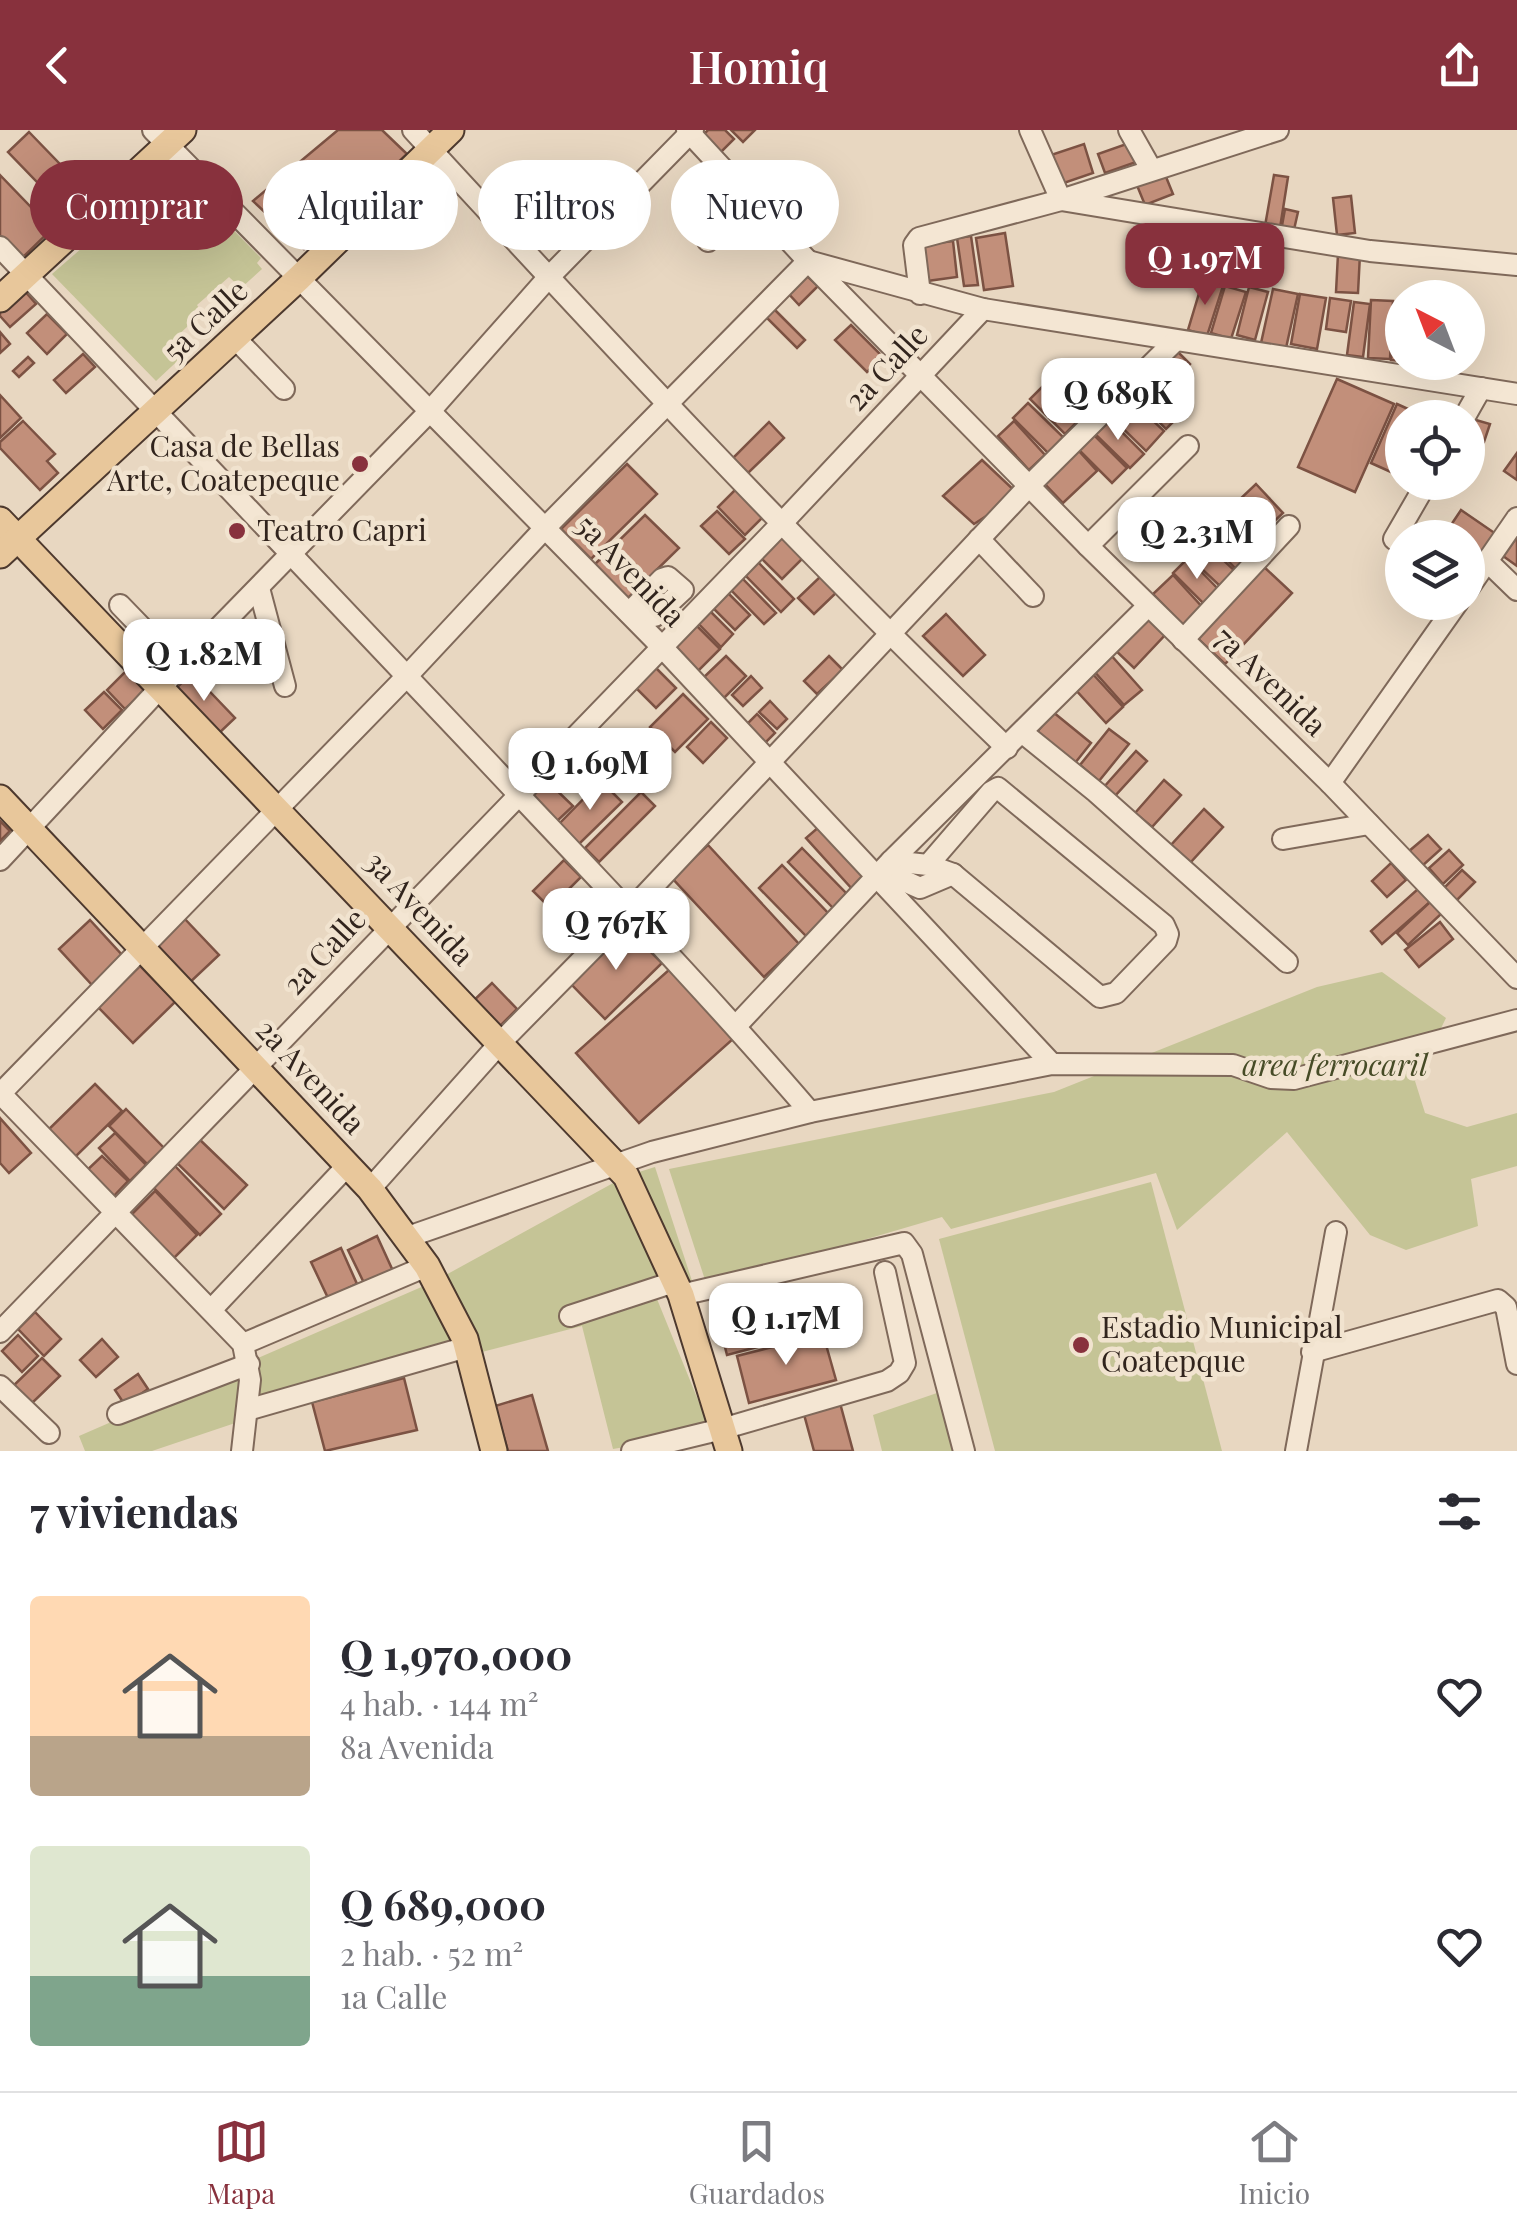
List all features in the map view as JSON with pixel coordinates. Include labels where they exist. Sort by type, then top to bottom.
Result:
[{"type":"main road","name":"5a Calle","points":[[6,538],[158,410],[299,278],[421,139],[451,130]]},
{"type":"main road","points":[[0,298],[168,135]]},
{"type":"main road","name":"3a Avenida","points":[[6,538],[278,808],[626,1176],[678,1288],[726,1440]]},
{"type":"main road","name":"2a Avenida","points":[[0,798],[370,1189],[426,1266],[467,1347],[494,1451]]},
{"type":"street","points":[[1030,130],[1061,200]]},
{"type":"street","points":[[1129,130],[1151,169]]},
{"type":"street","points":[[0,860],[690,131]]},
{"type":"street","name":"7a Avenida","points":[[690,131],[716,160]]},
{"type":"street","points":[[920,294],[916,240],[1061,200],[1269,131]]},
{"type":"street","name":"5a Avenida","points":[[168,135],[299,278],[545,528],[634,608],[662,646],[768,762],[884,870],[1052,1064]]},
{"type":"street","points":[[421,139],[547,279],[889,634],[1015,740],[1096,792],[1287,962]]},
{"type":"street","points":[[1061,200],[1370,251],[1517,264]]},
{"type":"street","points":[[0,248],[158,410],[736,1026],[810,1112]]},
{"type":"street","name":"7a Avenida","points":[[797,250],[1148,606],[1330,782],[1517,978]]},
{"type":"street","points":[[242,1451],[247,1410],[246,1354],[210,1310],[0,1094],[407,676],[545,528],[808,262],[983,308],[1517,394]]},
{"type":"street","name":"2a Calle","points":[[0,1332],[783,522],[983,308]]},
{"type":"street","points":[[235,338],[284,389]]},
{"type":"street","points":[[370,1189],[500,1042],[629,912],[1029,486],[1175,341]]},
{"type":"street","points":[[1474,400],[1481,388]]},
{"type":"street","points":[[1088,546],[1188,446]]},
{"type":"street","points":[[1485,564],[1517,518]]},
{"type":"street","points":[[1183,640],[1288,526]]},
{"type":"street","points":[[980,539],[1033,596]]},
{"type":"street","points":[[1487,561],[1517,590]]},
{"type":"street","points":[[259,588],[285,686]]},
{"type":"street","points":[[120,605],[180,667]]},
{"type":"street","points":[[736,1026],[884,870],[1148,606]]},
{"type":"street","points":[[1330,782],[1445,620]]},
{"type":"street","points":[[884,870],[928,865],[954,874],[1100,997],[1116,993],[1166,941],[1164,925],[998,788],[928,865]]},
{"type":"street","points":[[1282,839],[1369,824]]},
{"type":"street","points":[[884,870],[920,888],[954,874]]},
{"type":"street","points":[[405,1238],[614,1164],[810,1112],[1052,1064],[1232,1065],[1272,1078],[1294,1079],[1517,1020]]},
{"type":"street","points":[[210,1310],[348,1165]]},
{"type":"street","points":[[1296,1451],[1336,1232]]},
{"type":"street","points":[[570,1316],[678,1288],[904,1243],[912,1254],[964,1451]]},
{"type":"street","points":[[118,1414],[426,1266]]},
{"type":"street","points":[[632,1451],[726,1440],[887,1381],[899,1373],[905,1363],[885,1272]]},
{"type":"street","points":[[1312,1352],[1498,1300],[1506,1307],[1517,1364]]},
{"type":"street","points":[[247,1410],[467,1347]]},
{"type":"street","points":[[0,1386],[49,1433]]},
{"type":"green space","points":[[243,240],[261,258],[257,263],[262,269],[241,288],[229,277],[197,305],[202,313],[174,339],[186,353],[156,381],[52,274],[80,250],[243,250]]},
{"type":"green space","name":"area ferrocaril","points":[[1382,972],[1446,1018],[1415,1081],[1425,1113],[1467,1127],[1517,1113],[1517,1166],[1471,1179],[1478,1226],[1406,1250],[1370,1235],[1287,1132],[1177,1230],[1156,1173],[951,1229],[942,1217],[707,1286],[669,1169],[1054,1092],[1317,987]]},
{"type":"green space","points":[[655,1167],[693,1284],[657,1299],[711,1432],[613,1449],[582,1326],[327,1392],[152,1451],[85,1451],[79,1436],[433,1282],[626,1176]]},
{"type":"green space","name":"Estadio Municipal Coatepque","points":[[1151,1182],[1222,1451],[995,1451],[939,1239]]},
{"type":"green space","points":[[937,1393],[953,1451],[882,1451],[873,1415]]},
{"type":"building","points":[[338,130],[382,130],[407,154],[400,160],[302,160]]},
{"type":"building","points":[[708,130],[725,130],[734,139],[719,154],[702,136]]},
{"type":"building","points":[[731,130],[755,130],[743,142]]},
{"type":"building","points":[[29,132],[56,160],[30,160],[30,175],[8,152]]},
{"type":"building","points":[[1132,142],[1139,161],[1105,173],[1098,154]]},
{"type":"building","points":[[1084,144],[1093,173],[1061,184],[1051,155]]},
{"type":"building","points":[[1164,172],[1173,194],[1145,205],[1136,183]]},
{"type":"building","points":[[0,175],[30,206],[30,250],[21,259],[0,236]]},
{"type":"building","points":[[1274,175],[1288,177],[1280,228],[1265,226]]},
{"type":"building","points":[[263,193],[263,210],[253,201]]},
{"type":"building","points":[[1351,196],[1355,233],[1337,235],[1333,198]]},
{"type":"building","points":[[1285,209],[1298,212],[1293,234],[1281,231]]},
{"type":"building","points":[[1005,233],[1013,286],[984,290],[976,238]]},
{"type":"building","points":[[971,236],[978,285],[964,286],[957,238]]},
{"type":"building","points":[[953,241],[957,277],[927,281],[922,245]]},
{"type":"building","points":[[1338,254],[1360,254],[1358,293],[1336,292]]},
{"type":"building","points":[[805,274],[818,286],[799,305],[787,292]]},
{"type":"building","points":[[1203,280],[1223,286],[1207,336],[1188,330]]},
{"type":"building","points":[[1225,286],[1246,292],[1231,339],[1211,333]]},
{"type":"building","points":[[1249,287],[1268,292],[1255,340],[1237,335]]},
{"type":"building","points":[[23,289],[36,304],[10,327],[0,316],[0,309]]},
{"type":"building","points":[[1273,289],[1298,294],[1286,348],[1261,343]]},
{"type":"building","points":[[1300,294],[1326,298],[1317,349],[1291,344]]},
{"type":"building","points":[[1330,298],[1351,301],[1346,332],[1326,329]]},
{"type":"building","points":[[1371,300],[1385,301],[1385,359],[1368,358]]},
{"type":"building","points":[[1354,302],[1370,304],[1363,357],[1347,355]]},
{"type":"building","points":[[773,308],[805,340],[797,348],[765,316]]},
{"type":"building","points":[[47,314],[67,334],[47,354],[27,333]]},
{"type":"building","points":[[851,325],[883,357],[867,372],[835,340]]},
{"type":"building","points":[[0,332],[10,344],[0,353]]},
{"type":"building","points":[[1175,349],[1190,364],[1166,390],[1151,376]]},
{"type":"building","points":[[83,354],[95,367],[66,393],[54,380]]},
{"type":"building","points":[[28,357],[34,363],[19,377],[13,371]]},
{"type":"building","points":[[1070,360],[1105,396],[1084,416],[1049,380]]},
{"type":"building","points":[[1147,378],[1182,413],[1166,429],[1131,394]]},
{"type":"building","points":[[1337,379],[1385,400],[1385,424],[1355,492],[1298,467]]},
{"type":"building","points":[[1046,383],[1081,418],[1065,434],[1030,399]]},
{"type":"building","points":[[0,395],[21,418],[0,438]]},
{"type":"building","points":[[1128,397],[1164,431],[1146,451],[1110,416]]},
{"type":"building","points":[[1028,403],[1063,437],[1048,453],[1013,418]]},
{"type":"building","points":[[1107,417],[1144,454],[1130,468],[1093,432]]},
{"type":"building","points":[[23,421],[55,454],[47,461],[58,473],[40,490],[0,448],[0,442]]},
{"type":"building","points":[[1014,421],[1045,455],[1029,470],[998,436]]},
{"type":"building","points":[[769,422],[784,438],[748,473],[733,458]]},
{"type":"building","points":[[1385,431],[1385,469],[1371,463]]},
{"type":"building","points":[[1093,434],[1127,468],[1112,483],[1078,449]]},
{"type":"building","points":[[1078,450],[1097,471],[1063,503],[1044,483]]},
{"type":"building","points":[[1517,453],[1517,480],[1504,471]]},
{"type":"building","points":[[982,460],[1019,495],[974,524],[943,496]]},
{"type":"building","points":[[627,464],[657,494],[591,559],[561,529]]},
{"type":"building","points":[[1256,484],[1283,513],[1265,530],[1238,501]]},
{"type":"building","points":[[736,489],[764,516],[745,535],[718,507]]},
{"type":"building","points":[[1461,510],[1476,520],[1454,520]]},
{"type":"building","points":[[717,511],[745,539],[729,554],[701,526]]},
{"type":"building","points":[[645,515],[679,548],[626,600],[592,567]]},
{"type":"building","points":[[1222,522],[1252,553],[1236,569],[1206,538]]},
{"type":"building","points":[[1485,526],[1496,534],[1485,550]]},
{"type":"building","points":[[780,530],[805,556],[782,579],[757,554]]},
{"type":"building","points":[[1517,537],[1517,566],[1503,556]]},
{"type":"building","points":[[1203,541],[1235,571],[1220,586],[1188,556]]},
{"type":"building","points":[[1188,558],[1220,591],[1206,606],[1173,573]]},
{"type":"building","points":[[755,559],[794,599],[781,612],[742,572]]},
{"type":"building","points":[[1263,566],[1292,593],[1225,664],[1196,637]]},
{"type":"building","points":[[822,575],[838,591],[814,614],[798,598]]},
{"type":"building","points":[[1173,575],[1204,609],[1185,627],[1153,594]]},
{"type":"building","points":[[741,577],[776,613],[764,624],[729,588]]},
{"type":"building","points":[[725,590],[750,615],[735,630],[709,604]]},
{"type":"building","points":[[707,608],[733,634],[721,647],[695,620]]},
{"type":"building","points":[[946,614],[985,655],[963,676],[923,636]]},
{"type":"building","points":[[1146,615],[1166,634],[1134,668],[1114,649]]},
{"type":"building","points":[[694,623],[720,649],[697,672],[671,646]]},
{"type":"building","points":[[1110,654],[1142,690],[1124,705],[1093,670]]},
{"type":"building","points":[[726,656],[746,676],[723,699],[702,679]]},
{"type":"building","points":[[829,656],[843,670],[817,694],[804,681]]},
{"type":"building","points":[[652,664],[676,688],[656,708],[632,684]]},
{"type":"building","points":[[126,671],[145,691],[125,709],[107,690]]},
{"type":"building","points":[[1091,672],[1123,707],[1106,723],[1074,688]]},
{"type":"building","points":[[192,673],[235,718],[216,736],[173,691]]},
{"type":"building","points":[[751,676],[762,688],[743,706],[732,695]]},
{"type":"building","points":[[104,692],[122,710],[103,729],[85,710]]},
{"type":"building","points":[[683,694],[708,719],[675,752],[650,727]]},
{"type":"building","points":[[770,701],[787,719],[777,729],[759,712]]},
{"type":"building","points":[[1053,712],[1091,743],[1075,763],[1037,732]]},
{"type":"building","points":[[757,714],[775,733],[764,744],[746,725]]},
{"type":"building","points":[[711,722],[727,738],[703,763],[687,747]]},
{"type":"building","points":[[1109,729],[1129,744],[1099,781],[1080,765]]},
{"type":"building","points":[[1136,751],[1147,761],[1114,797],[1103,788]]},
{"type":"building","points":[[546,780],[573,806],[555,823],[529,797]]},
{"type":"building","points":[[1164,780],[1181,795],[1152,827],[1135,813]]},
{"type":"building","points":[[601,781],[622,802],[578,845],[558,825]]},
{"type":"building","points":[[641,792],[655,806],[599,862],[585,848]]},
{"type":"building","points":[[1204,809],[1223,827],[1190,863],[1171,845]]},
{"type":"building","points":[[0,821],[10,831],[0,841]]},
{"type":"building","points":[[820,826],[867,877],[853,890],[806,838]]},
{"type":"building","points":[[1428,835],[1441,849],[1421,867],[1408,852]]},
{"type":"building","points":[[708,845],[799,944],[764,977],[672,878]]},
{"type":"building","points":[[802,848],[849,896],[835,910],[788,862]]},
{"type":"building","points":[[1449,850],[1463,865],[1443,884],[1429,868]]},
{"type":"building","points":[[564,860],[581,877],[550,908],[533,891]]},
{"type":"building","points":[[1391,863],[1406,880],[1387,897],[1372,881]]},
{"type":"building","points":[[782,865],[829,914],[806,936],[759,888]]},
{"type":"building","points":[[1462,870],[1475,882],[1456,901],[1443,889]]},
{"type":"building","points":[[1418,889],[1430,902],[1382,944],[1371,931]]},
{"type":"building","points":[[1430,902],[1441,914],[1408,945],[1397,933]]},
{"type":"building","points":[[183,917],[219,955],[185,987],[149,950]]},
{"type":"building","points":[[90,920],[123,956],[92,985],[59,949]]},
{"type":"building","points":[[1440,922],[1453,939],[1419,967],[1405,950]]},
{"type":"building","points":[[627,928],[662,963],[605,1019],[571,984]]},
{"type":"building","points":[[140,966],[175,1002],[133,1043],[98,1007]]},
{"type":"building","points":[[670,969],[733,1039],[639,1123],[576,1053]]},
{"type":"building","points":[[492,983],[517,1009],[497,1029],[471,1003]]},
{"type":"building","points":[[95,1084],[122,1111],[71,1161],[44,1134]]},
{"type":"building","points":[[126,1109],[164,1148],[147,1164],[109,1126]]},
{"type":"building","points":[[0,1118],[31,1153],[9,1173],[0,1163]]},
{"type":"building","points":[[115,1133],[146,1165],[130,1181],[99,1148]]},
{"type":"building","points":[[197,1137],[247,1185],[224,1209],[175,1161]]},
{"type":"building","points":[[102,1156],[128,1181],[110,1200],[84,1173]]},
{"type":"building","points":[[175,1166],[221,1214],[200,1235],[153,1187]]},
{"type":"building","points":[[155,1191],[197,1235],[173,1259],[130,1216]]},
{"type":"building","points":[[377,1236],[393,1271],[365,1285],[348,1250]]},
{"type":"building","points":[[341,1248],[357,1284],[328,1298],[311,1262]]},
{"type":"building","points":[[748,1296],[761,1346],[727,1355],[714,1304]]},
{"type":"building","points":[[35,1312],[61,1339],[44,1356],[18,1329]]},
{"type":"building","points":[[823,1334],[836,1380],[749,1403],[737,1356]]},
{"type":"building","points":[[18,1335],[38,1356],[22,1372],[2,1351]]},
{"type":"building","points":[[102,1339],[118,1357],[96,1377],[80,1360]]},
{"type":"building","points":[[42,1358],[60,1376],[29,1406],[11,1388]]},
{"type":"building","points":[[138,1374],[148,1389],[125,1405],[115,1390]]},
{"type":"building","points":[[404,1378],[417,1430],[325,1451],[312,1402]]},
{"type":"building","points":[[532,1395],[548,1451],[508,1451],[495,1406]]},
{"type":"building","points":[[840,1403],[853,1451],[814,1451],[802,1407]]},
{"type":"place","name":"Casa de Bellas Arte, Coatepeque","points":[[360,464]]},
{"type":"place","name":"Teatro Capri","points":[[237,531]]},
{"type":"place","name":"Estadio Municipal Coatepque","points":[[1081,1345]]}]
